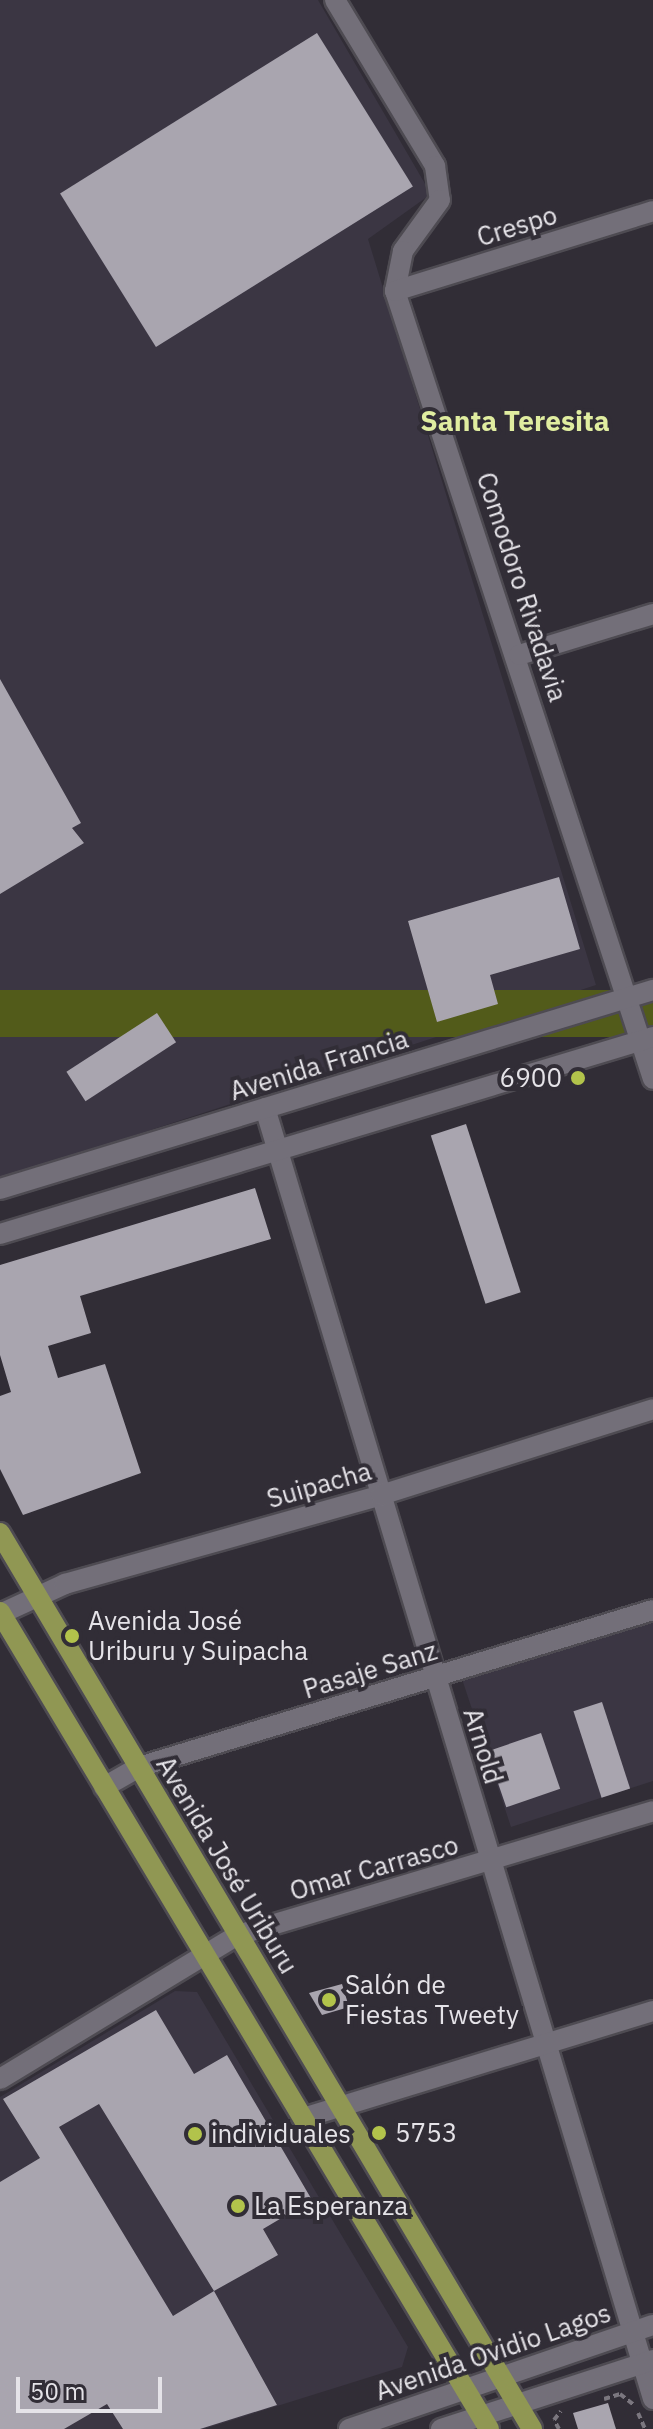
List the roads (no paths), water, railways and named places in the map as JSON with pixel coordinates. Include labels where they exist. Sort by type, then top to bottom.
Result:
[{"type":"main road","name":"Avenida José Uriburu","points":[[0,1533],[532,2429]]},
{"type":"main road","points":[[0,1613],[485,2423]]},
{"type":"street","points":[[335,0],[435,166],[440,200],[403,251],[395,291]]},
{"type":"street","name":"Crespo","points":[[395,291],[653,211]]},
{"type":"street","name":"Comodoro Rivadavia","points":[[395,291],[519,655],[629,998],[647,1039],[653,1079]]},
{"type":"street","points":[[519,655],[653,614]]},
{"type":"street","name":"Avenida Francia","points":[[0,1189],[653,990]]},
{"type":"street","points":[[0,1234],[278,1153],[647,1039]]},
{"type":"street","name":"Arnold","points":[[265,1108],[632,2332],[648,2362],[653,2399]]},
{"type":"street","name":"Suipacha","points":[[0,1613],[65,1584],[381,1495],[653,1409]]},
{"type":"street","name":"Pasaje Sanz","points":[[104,1787],[139,1767],[653,1610]]},
{"type":"street","name":"Omar Carrasco","points":[[0,2079],[238,1935],[653,1811]]},
{"type":"street","points":[[303,2118],[653,2011]]},
{"type":"street","name":"Avenida Ovidio Lagos","points":[[349,2429],[653,2325]]},
{"type":"street","points":[[441,2429],[485,2423],[516,2403],[648,2362]]},
{"type":"place","name":"6900","points":[[578,1078]]},
{"type":"place","name":"Avenida José Uriburu y Suipacha","points":[[72,1636]]},
{"type":"place","name":"Salón de Fiestas Tweety","points":[[329,2000]]},
{"type":"place","name":"5753","points":[[379,2133]]},
{"type":"place","name":"individuales","points":[[195,2134]]},
{"type":"place","name":"La Esperanza","points":[[238,2206]]},
{"type":"district","name":"Santa Teresita","points":[[515,421]]}]
